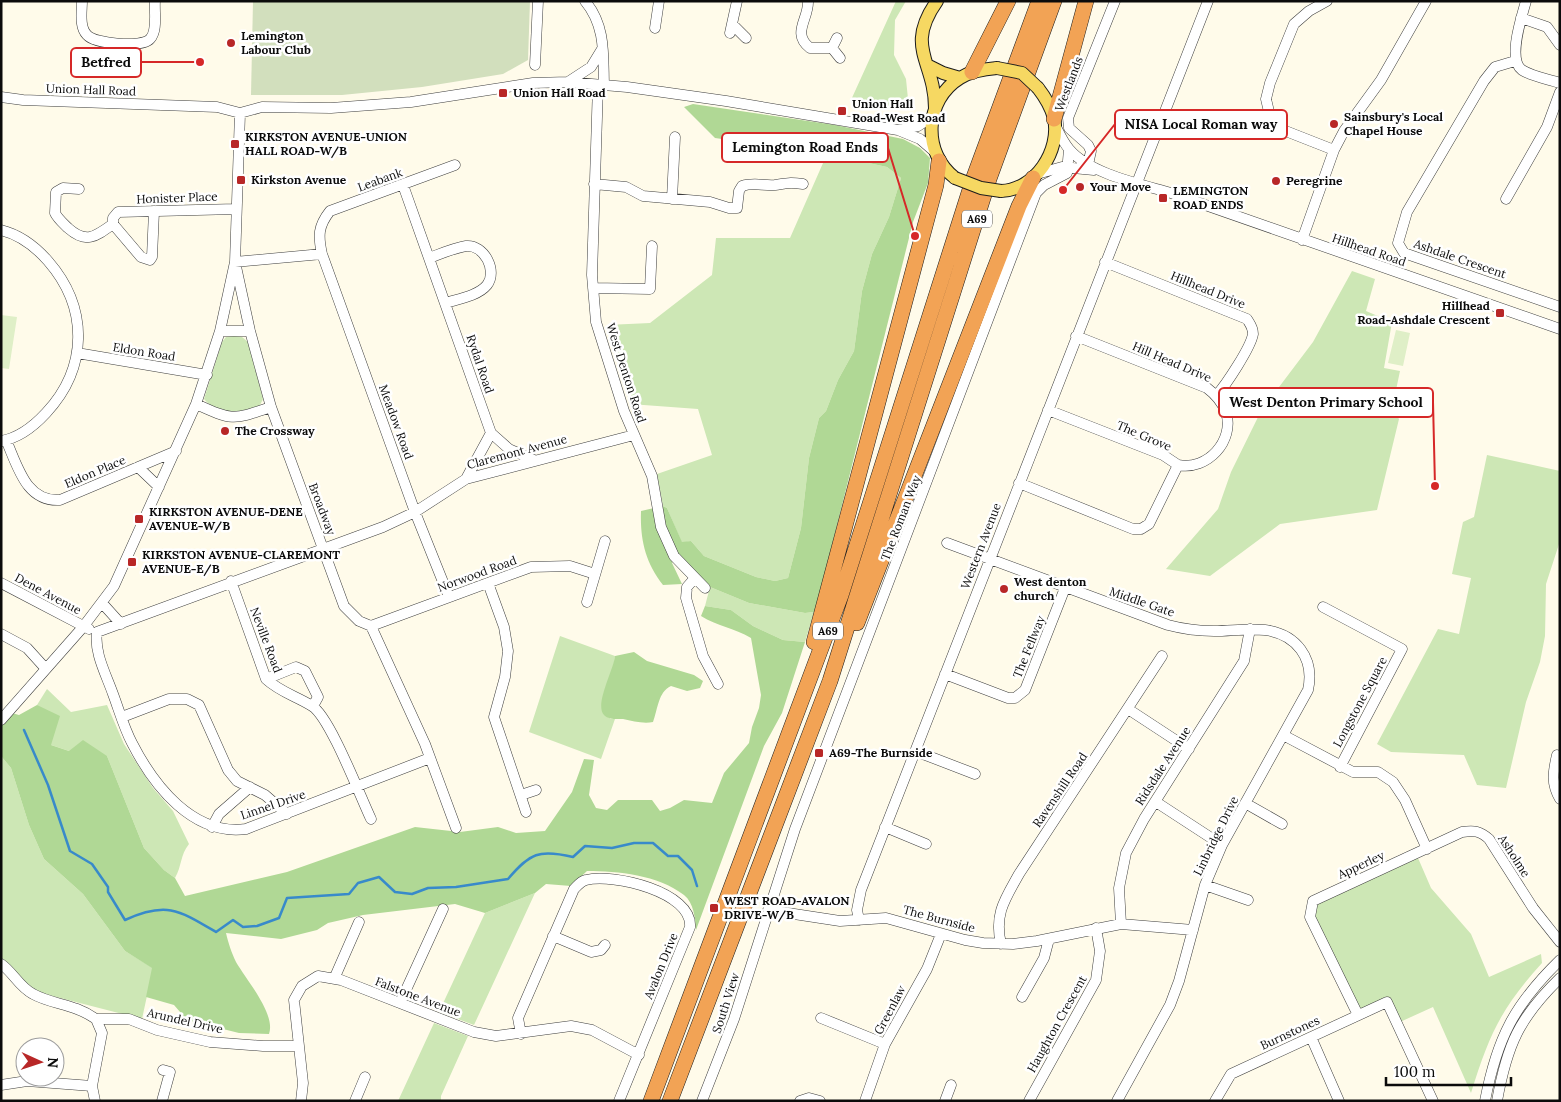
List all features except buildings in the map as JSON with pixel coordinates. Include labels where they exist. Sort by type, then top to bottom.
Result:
[{"type":"highway","points":[[966,75],[1008,1]]},
{"type":"highway","name":"A69","points":[[651,1101],[757,824],[841,595],[974,177],[1039,1]]},
{"type":"highway","name":"A69","points":[[670,1100],[830,681],[989,179],[1054,1]]},
{"type":"highway","points":[[1054,121],[1086,1]]},
{"type":"highway","points":[[757,824],[826,602],[936,185],[937,156]]},
{"type":"highway","points":[[830,681],[853,635],[1019,206],[1034,176]]},
{"type":"main road","points":[[927,65],[942,73],[966,75],[997,68],[1022,73],[1038,88],[1048,102],[1054,121],[1049,156],[1034,176],[1018,187],[1001,191],[976,187],[955,178],[937,156],[931,134],[934,91],[927,65],[922,55],[921,38],[927,16],[937,1]]},
{"type":"main road","points":[[934,112],[945,91],[966,75]]},
{"type":"street","points":[[82,1],[82,24],[86,35],[97,42],[142,44],[149,40],[154,32],[155,4],[144,7]]},
{"type":"street","points":[[535,65],[538,1]]},
{"type":"street","name":"West Denton Road","points":[[586,1],[598,19],[603,46],[594,184],[593,288],[596,322],[634,435],[652,476],[661,527],[674,556],[694,579],[705,588]]},
{"type":"street","points":[[654,28],[660,1]]},
{"type":"street","points":[[737,1],[731,28],[746,38]]},
{"type":"street","points":[[808,1],[808,9],[800,28],[804,43],[817,49],[832,48]]},
{"type":"street","name":"Westlands","points":[[1088,167],[1092,156],[1090,148],[1069,128],[1068,118],[1115,1]]},
{"type":"street","name":"Western Avenue","points":[[859,920],[857,910],[859,896],[885,827],[1208,1]]},
{"type":"street","points":[[1327,1],[1307,6],[1294,24],[1270,83],[1266,99],[1270,116],[1278,128],[1334,150]]},
{"type":"street","points":[[1303,238],[1334,150],[1344,131],[1381,80],[1426,1]]},
{"type":"street","points":[[1526,1],[1518,28],[1515,61],[1520,69],[1560,83]]},
{"type":"street","points":[[1521,18],[1547,27],[1560,45]]},
{"type":"street","points":[[832,48],[837,38]]},
{"type":"street","points":[[568,82],[591,66],[599,56],[603,46]]},
{"type":"street","points":[[832,48],[840,58]]},
{"type":"street","name":"Ashdale Crescent","points":[[1515,61],[1495,66],[1484,81],[1407,212],[1398,243],[1404,253],[1560,307]]},
{"type":"street","name":"Union Hall Road","points":[[1,97],[23,100],[217,107],[240,113],[262,107],[332,108],[411,102],[533,83],[568,82],[627,87],[726,101],[898,130]]},
{"type":"street","points":[[1506,198],[1547,127],[1560,92]]},
{"type":"street","points":[[898,130],[918,126],[934,112]]},
{"type":"street","points":[[1,720],[83,627],[114,586],[196,404],[220,331],[235,262],[240,113]]},
{"type":"street","name":"Hillhead Road","points":[[1054,121],[1069,149],[1088,167]]},
{"type":"street","points":[[898,130],[920,139],[937,156]]},
{"type":"street","points":[[672,199],[675,137]]},
{"type":"street","points":[[1069,149],[1069,168]]},
{"type":"street","name":"Leabank","points":[[322,254],[318,237],[320,223],[330,211],[455,166]]},
{"type":"street","name":"Hillhead Road","points":[[1034,176],[1056,168],[1088,167],[1560,323]]},
{"type":"street","name":"The Roman Way","points":[[768,910],[796,829],[1036,193],[1044,185],[1065,175],[1069,168]]},
{"type":"street","points":[[594,184],[626,187],[643,196],[710,202],[729,208],[737,208],[739,191],[742,186],[752,183],[775,184],[784,181],[803,184]]},
{"type":"street","name":"Rydal Road","points":[[403,185],[491,433]]},
{"type":"street","points":[[79,189],[63,188],[56,192],[54,213],[57,218],[76,235],[86,238],[97,236],[113,224],[141,257],[150,260],[152,257],[154,211]]},
{"type":"street","name":"Honister Place","points":[[113,224],[113,218],[118,212],[236,209]]},
{"type":"street","points":[[1,230],[28,241],[58,272],[70,291],[78,325],[77,354],[70,378],[60,398],[35,424],[4,441]]},
{"type":"street","name":"Hillhead Road","points":[[1303,238],[1560,330]]},
{"type":"street","points":[[429,258],[466,246],[478,248],[486,255],[491,272],[488,284],[479,292],[445,303]]},
{"type":"street","points":[[593,288],[650,289],[652,246]]},
{"type":"street","points":[[235,262],[322,254]]},
{"type":"street","name":"Meadow Road","points":[[322,254],[415,512],[449,597]]},
{"type":"street","name":"Broadway","points":[[235,262],[250,331],[271,407],[344,606],[358,621],[371,626]]},
{"type":"street","name":"Hillhead Drive","points":[[1105,262],[1247,319],[1252,327],[1252,336],[1227,383],[1216,396]]},
{"type":"street","points":[[220,331],[250,331]]},
{"type":"street","name":"Hill Head Drive","points":[[1076,336],[1207,388],[1216,396],[1226,412],[1227,427],[1224,440],[1216,453],[1205,462],[1192,466],[1178,464]]},
{"type":"street","name":"Eldon Road","points":[[77,354],[207,375]]},
{"type":"street","points":[[196,404],[223,416],[238,418],[271,407]]},
{"type":"street","name":"The Grove","points":[[1019,483],[1133,529],[1141,529],[1149,524],[1178,464],[1163,455],[1048,410]]},
{"type":"street","points":[[466,479],[491,433],[509,449],[534,460]]},
{"type":"street","name":"Claremont Avenue","points":[[97,632],[383,526],[415,512],[466,479],[634,435]]},
{"type":"street","name":"Eldon Place","points":[[4,441],[26,483],[37,496],[48,500],[60,500],[176,450]]},
{"type":"street","name":"Eldon Place","points":[[138,467],[159,487]]},
{"type":"street","points":[[587,602],[605,541]]},
{"type":"street","name":"Middle Gate","points":[[947,543],[1146,618],[1189,629],[1244,630]]},
{"type":"street","name":"Norwood Road","points":[[371,626],[532,567],[570,566],[595,574]]},
{"type":"street","points":[[694,579],[687,587],[686,598],[702,656],[718,684]]},
{"type":"street","name":"Neville Road","points":[[231,581],[266,679],[275,688],[313,706]]},
{"type":"street","name":"Dene Avenue","points":[[1,583],[83,627],[97,632]]},
{"type":"street","points":[[488,583],[504,627],[508,651],[505,677],[494,716],[526,812]]},
{"type":"street","name":"The Fellway","points":[[945,674],[1008,698],[1020,695],[1025,690],[1065,588]]},
{"type":"street","points":[[102,604],[121,624]]},
{"type":"street","name":"Longstone Square","points":[[1322,607],[1402,649],[1340,767]]},
{"type":"street","points":[[371,626],[430,758],[456,828]]},
{"type":"street","name":"Linbridge Drive","points":[[1117,1101],[1170,1005],[1179,981],[1205,885],[1222,845],[1308,690],[1310,682],[1308,661],[1297,644],[1287,637],[1264,630],[1244,630]]},
{"type":"street","name":"Ridsdale Avenue","points":[[1121,924],[1119,888],[1126,853],[1244,662],[1244,630]]},
{"type":"street","name":"Linnel Drive","points":[[97,632],[98,652],[132,743],[172,799],[192,816],[212,827],[231,831],[246,829],[430,758]]},
{"type":"street","points":[[1,634],[27,648],[46,669]]},
{"type":"street","name":"Ravenshill Road","points":[[1001,944],[998,930],[1001,906],[1019,874],[1162,656]]},
{"type":"street","points":[[266,679],[296,667],[305,671],[318,697],[313,706],[335,738],[371,819]]},
{"type":"street","points":[[122,717],[169,700],[187,699],[198,705],[228,770],[237,781],[265,795],[287,814]]},
{"type":"street","points":[[1128,709],[1189,749]]},
{"type":"street","points":[[1284,736],[1340,767],[1353,772],[1378,772],[1394,782],[1405,800],[1427,849]]},
{"type":"street","points":[[915,751],[975,774]]},
{"type":"street","points":[[1558,755],[1553,772],[1554,786],[1560,799]]},
{"type":"street","points":[[212,827],[219,814],[250,787]]},
{"type":"street","points":[[521,795],[536,790]]},
{"type":"street","points":[[1156,802],[1222,845]]},
{"type":"street","points":[[1245,803],[1282,824]]},
{"type":"street","points":[[885,827],[926,844]]},
{"type":"street","name":"Asholme","points":[[1427,849],[1462,832],[1473,830],[1482,832],[1489,839],[1533,908],[1560,942]]},
{"type":"street","name":"Apperley","points":[[1358,1015],[1310,917],[1312,901],[1427,849]]},
{"type":"street","name":"Avalon Drive","points":[[521,1034],[518,1018],[574,889],[584,880],[605,878],[626,881],[662,893],[680,903],[687,910],[690,927],[619,1101]]},
{"type":"street","points":[[1205,885],[1248,900]]},
{"type":"street","points":[[400,1003],[443,909]]},
{"type":"street","name":"The Burnside","points":[[768,910],[840,921],[886,918],[965,940],[1001,944],[1049,938],[1121,924],[1193,930]]},
{"type":"street","name":"South View","points":[[702,1101],[734,1019],[768,910]]},
{"type":"street","points":[[334,979],[359,922]]},
{"type":"street","name":"Haughton Crescent","points":[[1029,1101],[1096,980],[1100,951],[1096,928]]},
{"type":"street","name":"Greenlaw","points":[[865,1101],[885,1044],[927,969],[942,934]]},
{"type":"street","points":[[553,936],[591,952],[601,950],[605,945]]},
{"type":"street","points":[[1022,997],[1044,958],[1049,938]]},
{"type":"street","points":[[1485,1101],[1493,1062],[1501,1037],[1513,1015],[1531,990],[1560,960]]},
{"type":"street","points":[[1,964],[22,986],[34,995],[82,1009],[96,1018],[102,1034],[92,1086],[95,1101]]},
{"type":"street","name":"Falstone Avenue","points":[[304,1100],[294,1000],[302,986],[318,976],[334,979],[474,1032],[496,1036],[571,1026],[583,1027],[639,1055]]},
{"type":"street","points":[[1497,1101],[1502,1072],[1512,1040],[1530,1009],[1560,978]]},
{"type":"street","name":"Burnstones","points":[[1215,1101],[1231,1074],[1387,1002],[1433,1101]]},
{"type":"street","name":"Arundel Drive","points":[[96,1018],[129,1020],[157,1030],[210,1042],[263,1046],[299,1046]]},
{"type":"street","points":[[821,1018],[885,1044]]},
{"type":"street","points":[[1311,1037],[1339,1101]]},
{"type":"street","points":[[162,1101],[170,1072],[163,1070]]},
{"type":"street","points":[[355,1101],[365,1077]]},
{"type":"street","points":[[1,1085],[26,1081],[92,1086]]},
{"type":"street","points":[[945,1101],[951,1085]]},
{"type":"street","points":[[800,1101],[809,1098],[820,1101]]},
{"type":"green space","points":[[253,1],[530,1],[528,60],[503,74],[422,87],[342,95],[251,95]]},
{"type":"green space","points":[[896,1],[906,1],[895,20],[894,55],[906,79],[908,99],[897,108],[851,100]]},
{"type":"green space","points":[[693,104],[835,125],[903,139],[920,148],[930,158],[928,183],[913,222],[814,612],[805,613],[749,603],[710,587],[679,554],[672,563],[682,584],[663,585],[652,568],[645,550],[641,531],[641,511],[663,506],[667,508],[682,542],[691,541],[704,556],[756,577],[775,581],[788,578],[801,528],[809,458],[819,418],[826,411],[838,380],[854,351],[862,291],[872,254],[889,217],[901,178],[887,167],[827,154],[715,138],[684,107]]},
{"type":"green space","points":[[827,154],[887,167],[901,178],[889,217],[872,254],[862,291],[854,351],[838,380],[826,411],[819,418],[809,458],[801,528],[788,578],[775,581],[756,577],[704,556],[691,541],[682,543],[667,508],[663,506],[657,474],[712,455],[698,409],[630,404],[607,325],[650,323],[712,275],[716,238],[790,238]]},
{"type":"green space","points":[[1352,271],[1375,279],[1366,311],[1392,322],[1384,368],[1400,371],[1392,409],[1399,419],[1377,510],[1280,524],[1210,576],[1166,569],[1218,509],[1231,472],[1261,411],[1313,342]]},
{"type":"green space","points":[[1,315],[17,317],[9,369],[1,368]]},
{"type":"green space","points":[[1396,330],[1410,333],[1403,366],[1388,363]]},
{"type":"green space","points":[[226,337],[242,337],[248,342],[263,399],[259,407],[245,411],[222,410],[209,404],[204,399],[222,342]]},
{"type":"green space","points":[[1487,455],[1560,471],[1560,541],[1546,584],[1545,636],[1540,662],[1526,702],[1506,788],[1477,785],[1464,755],[1391,752],[1377,744],[1438,629],[1459,634],[1471,578],[1452,574],[1463,522],[1474,517]]},
{"type":"green space","points":[[710,587],[749,603],[805,613],[814,612],[805,642],[783,640],[753,626],[731,610],[705,606]]},
{"type":"green space","points":[[705,606],[731,610],[753,626],[783,640],[805,642],[782,713],[764,746],[696,930],[690,902],[674,888],[650,879],[624,873],[587,871],[571,886],[546,884],[535,893],[485,913],[455,904],[363,915],[328,923],[317,930],[281,939],[226,933],[236,962],[265,1007],[270,1026],[269,1034],[239,1033],[187,1020],[174,1005],[146,997],[152,968],[125,951],[83,894],[44,859],[29,825],[11,768],[1,756],[1,710],[19,715],[37,705],[60,716],[51,745],[69,751],[83,740],[107,756],[144,848],[164,870],[175,878],[185,896],[287,872],[415,827],[460,832],[498,827],[516,833],[545,831],[572,792],[584,759],[594,760],[589,795],[596,808],[607,810],[618,800],[652,800],[660,811],[684,800],[712,803],[724,773],[749,743],[761,695],[751,638],[701,616]]},
{"type":"green space","points":[[560,636],[615,656],[614,668],[608,680],[610,719],[615,719],[601,759],[529,732]]},
{"type":"green space","points":[[634,652],[647,661],[694,675],[703,681],[700,688],[687,691],[671,686],[663,692],[653,722],[606,717],[601,703],[615,656]]},
{"type":"green space","points":[[47,689],[71,712],[107,705],[124,744],[153,788],[173,811],[189,844],[184,852],[175,878],[164,870],[144,848],[107,756],[69,751],[51,745],[37,705]]},
{"type":"green space","points":[[1,756],[11,768],[29,825],[44,859],[83,894],[125,951],[153,968],[142,1019],[33,991],[1,961]]},
{"type":"green space","points":[[1418,858],[1431,888],[1471,934],[1489,977],[1541,954],[1542,963],[1516,994],[1498,1023],[1484,1055],[1471,1093],[1433,1007],[1400,1022],[1389,998],[1361,1009],[1356,1003],[1314,917],[1316,904]]},
{"type":"green space","points":[[535,893],[474,1025],[439,1012],[485,913]]},
{"type":"green space","points":[[434,1023],[468,1036],[441,1096],[441,1101],[398,1101]]},
{"type":"waterway","points":[[24,730],[48,785],[70,851],[92,864],[108,887],[108,892],[125,920],[139,914],[162,910],[172,911],[192,918],[216,932],[233,920],[243,927],[257,926],[279,918],[287,898],[349,894],[358,883],[379,877],[395,892],[412,894],[428,888],[456,887],[508,879],[523,863],[536,855],[552,853],[573,857],[585,846],[612,848],[634,843],[653,843],[668,856],[678,856],[692,870],[697,886]]},
{"type":"place","name":"Lemington Labour Club","points":[[231,43]]},
{"type":"place","name":"Betfred","points":[[200,62]]},
{"type":"place","name":"Union Hall Road","points":[[503,93]]},
{"type":"place","name":"Union Hall Road-West Road","points":[[842,111]]},
{"type":"place","name":"Sainsbury's Local Chapel House","points":[[1334,124]]},
{"type":"place","name":"KIRKSTON AVENUE-UNION HALL ROAD-W/B","points":[[235,144]]},
{"type":"place","name":"Kirkston Avenue","points":[[241,180]]},
{"type":"place","name":"Peregrine","points":[[1276,181]]},
{"type":"place","name":"Your Move","points":[[1080,187]]},
{"type":"place","name":"NISA Local Roman way","points":[[1063,190]]},
{"type":"place","name":"LEMINGTON ROAD ENDS","points":[[1163,198]]},
{"type":"place","name":"Lemington Road Ends","points":[[915,236]]},
{"type":"place","name":"Hillhead Road-Ashdale Crescent","points":[[1500,313]]},
{"type":"place","name":"The Crossway","points":[[225,431]]},
{"type":"place","name":"West Denton Primary School","points":[[1435,486]]},
{"type":"place","name":"KIRKSTON AVENUE-DENE AVENUE-W/B","points":[[139,519]]},
{"type":"place","name":"KIRKSTON AVENUE-CLAREMONT AVENUE-E/B","points":[[132,562]]},
{"type":"place","name":"West denton church","points":[[1004,589]]},
{"type":"place","name":"A69-The Burnside","points":[[819,753]]},
{"type":"place","name":"WEST ROAD-AVALON DRIVE-W/B","points":[[714,908]]}]
